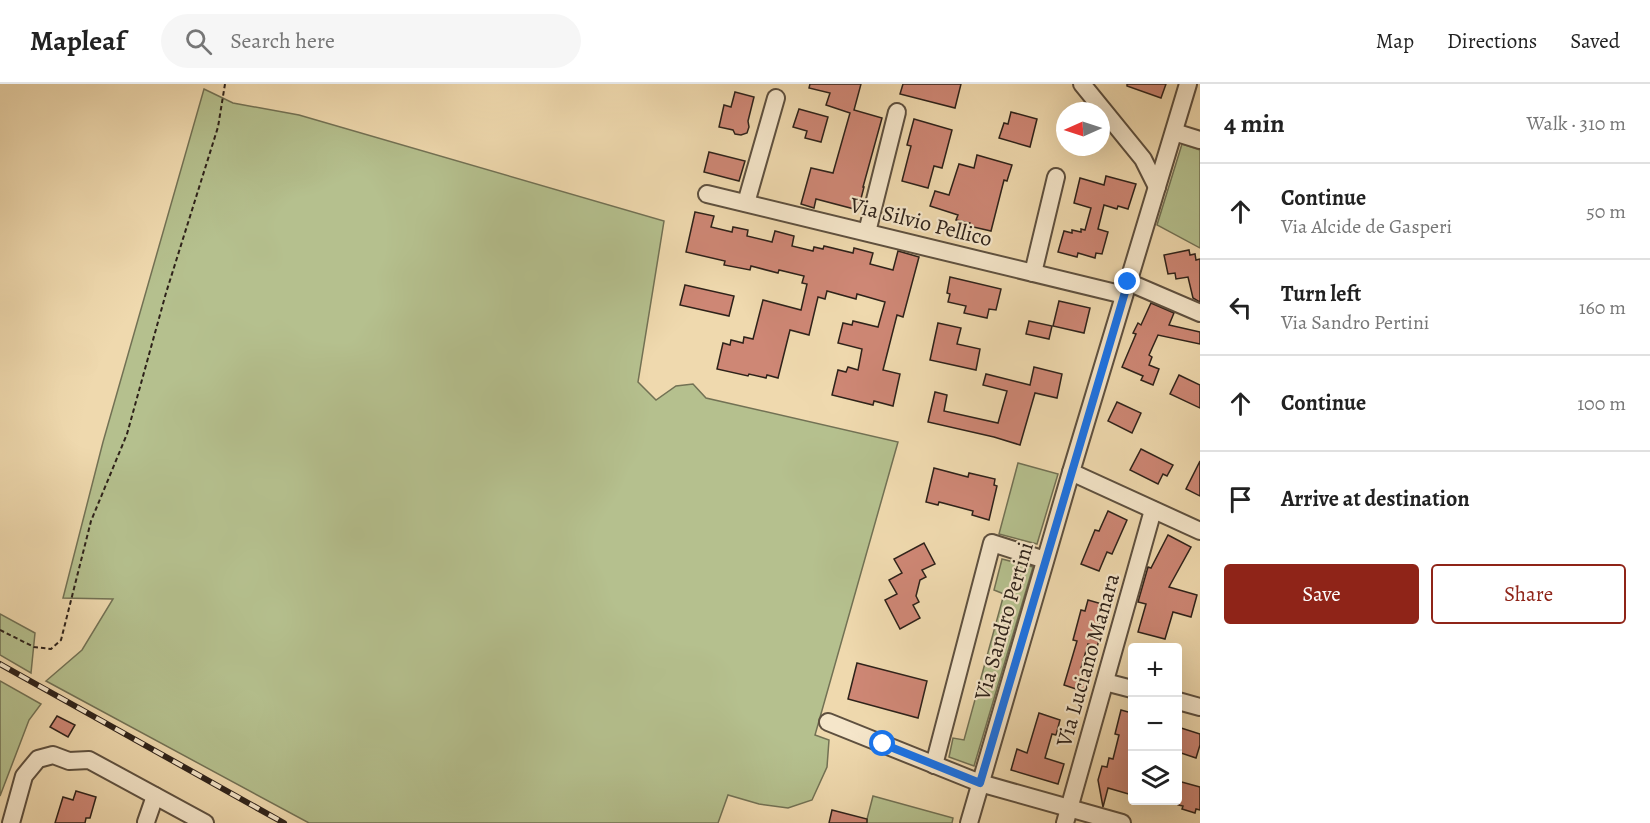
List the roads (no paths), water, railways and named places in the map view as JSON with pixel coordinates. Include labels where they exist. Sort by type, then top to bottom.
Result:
[{"type":"street","points":[[1082,84],[1143,159],[1157,187]]},
{"type":"street","name":"Via Sandro Pertini","points":[[969,823],[1071,472],[1188,84]]},
{"type":"street","points":[[746,203],[776,98]]},
{"type":"street","points":[[867,232],[897,112]]},
{"type":"street","points":[[1174,132],[1200,140]]},
{"type":"street","points":[[1033,273],[1056,177]]},
{"type":"street","name":"Via Silvio Pellico","points":[[707,194],[1033,273],[1126,288],[1200,313]]},
{"type":"street","points":[[1071,472],[1200,531]]},
{"type":"street","name":"Via Luciano Manara","points":[[1067,815],[1154,510]]},
{"type":"street","points":[[934,765],[992,543],[1045,560]]},
{"type":"street","points":[[1105,682],[1128,688]]},
{"type":"street","points":[[1182,702],[1200,707]]},
{"type":"street","points":[[828,722],[1067,815],[1122,823]]},
{"type":"street","points":[[10,823],[24,776],[38,759],[53,756],[69,761],[89,760],[205,823]]},
{"type":"street","points":[[146,822],[155,796]]},
{"type":"railway","points":[[0,664],[284,823]]}]
